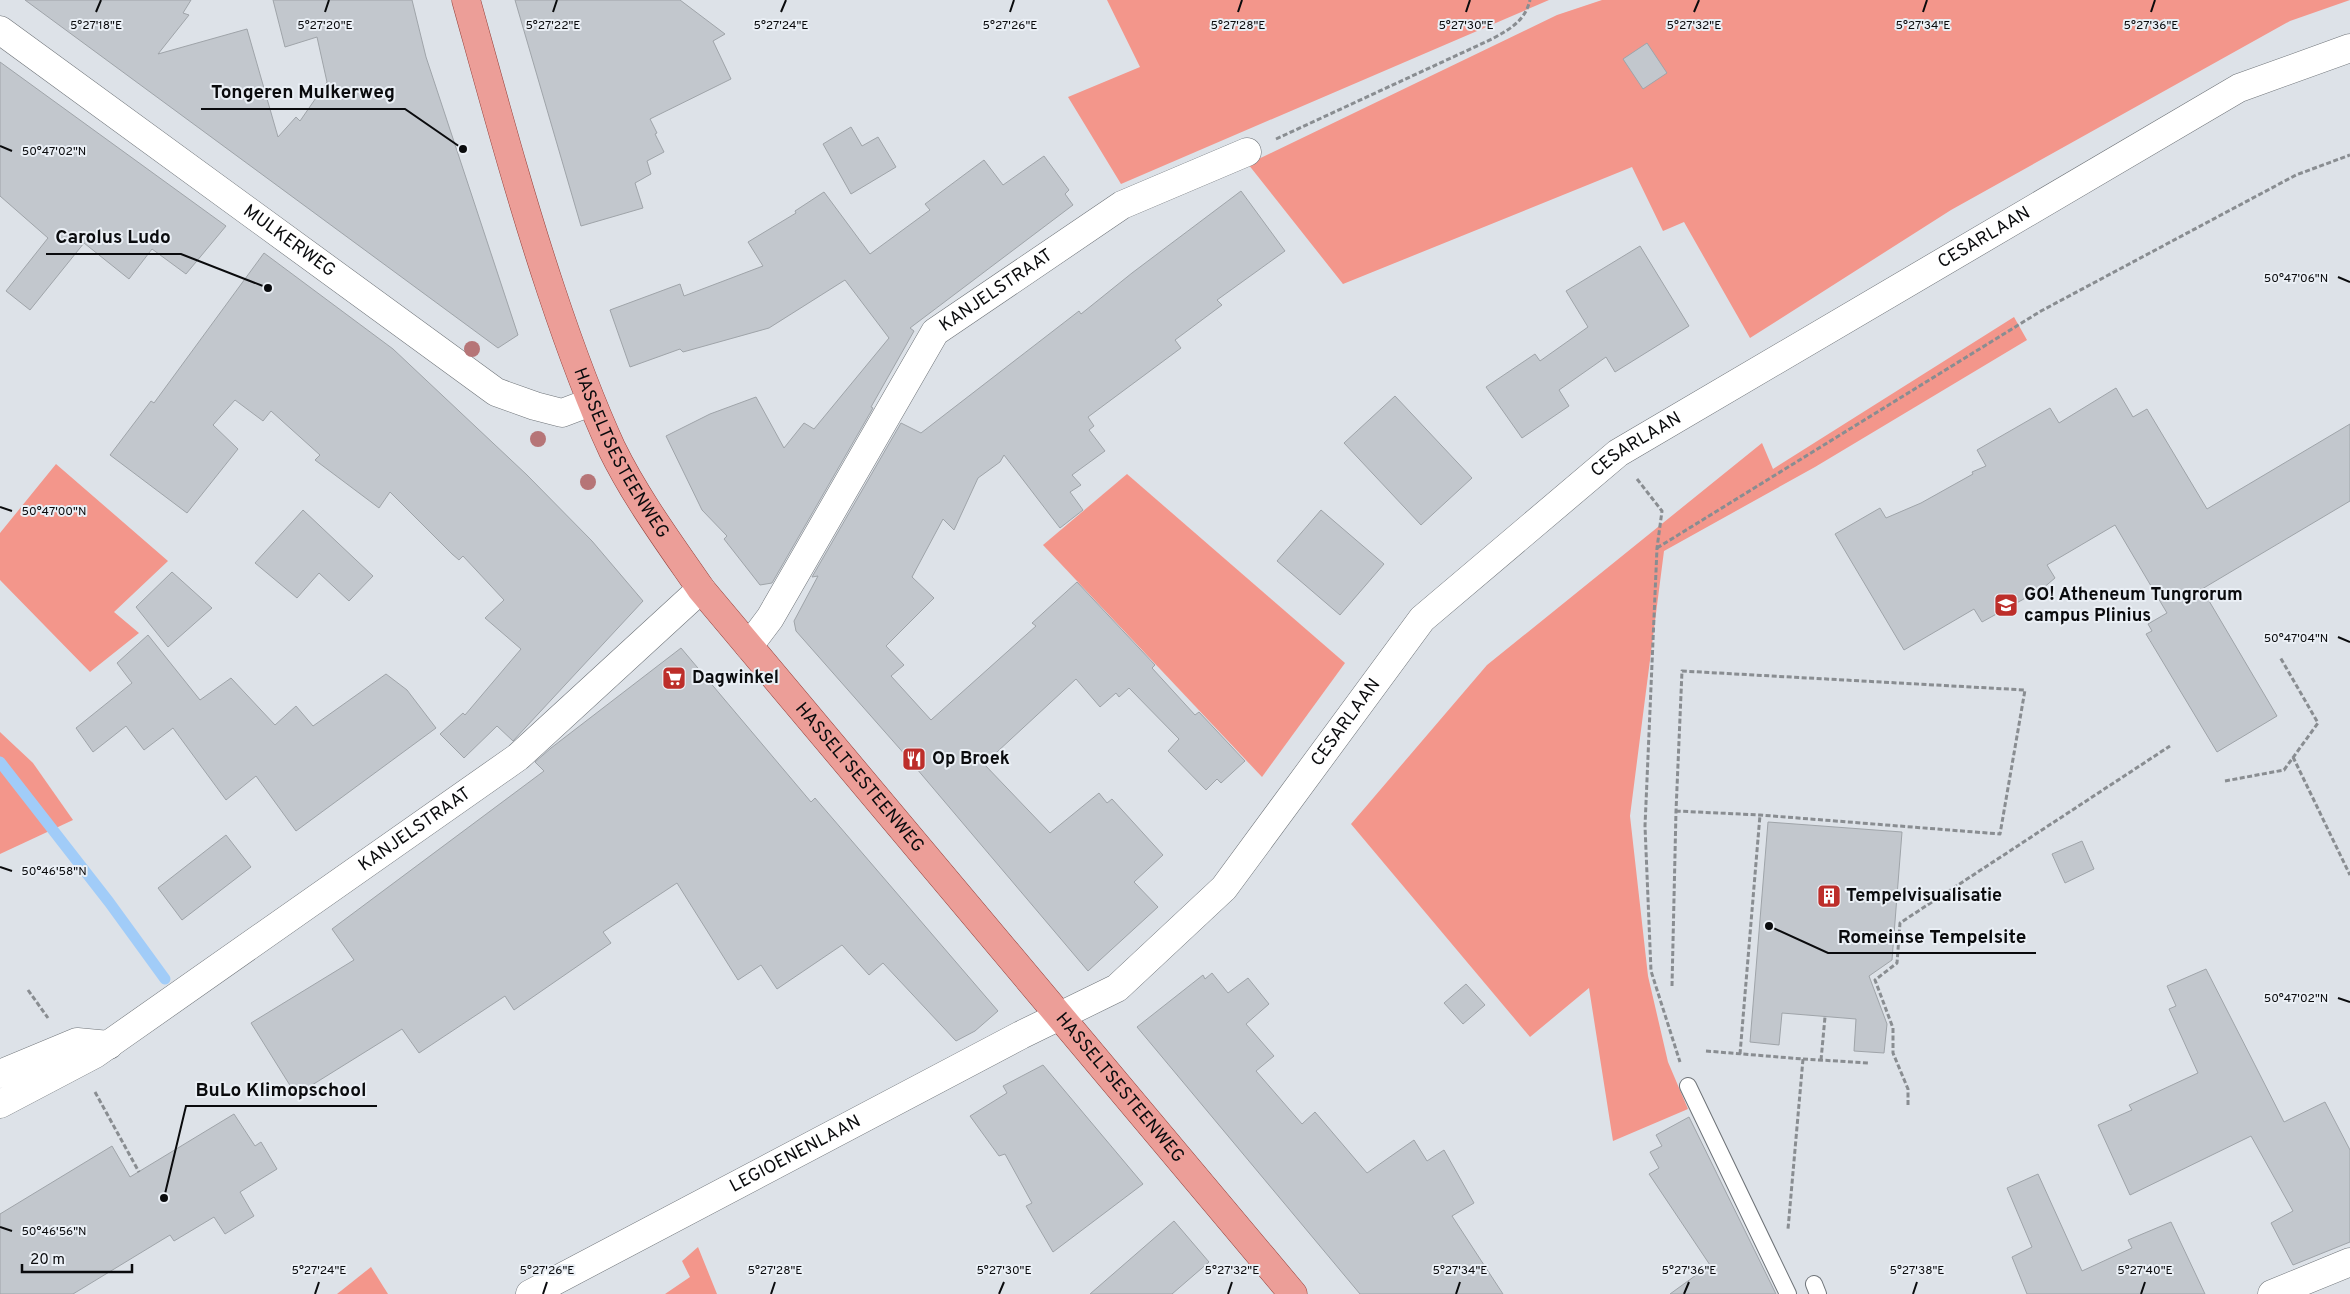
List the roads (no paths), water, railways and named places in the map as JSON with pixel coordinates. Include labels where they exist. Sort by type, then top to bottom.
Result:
[{"type":"main road","name":"HASSELTSESTEENWEG","points":[[466,0],[513,172],[568,339],[591,402],[614,451],[645,506],[701,589],[1292,1294]]},
{"type":"street","name":"MULKERWEG","points":[[0,30],[496,392],[535,406],[562,412],[591,402]]},
{"type":"street","name":"CESARLAAN","points":[[1060,1015],[1116,988],[1224,888],[1422,619],[1618,454],[2239,88],[2350,48]]},
{"type":"street","name":"KANJELSTRAAT","points":[[749,646],[770,618],[935,332],[1122,205],[1247,152]]},
{"type":"street","name":"KANJELSTRAAT","points":[[0,1104],[102,1050],[518,757],[701,589]]},
{"type":"street","name":"LEGIOENENLAAN","points":[[530,1294],[1060,1015]]},
{"type":"street","points":[[0,1074],[77,1042],[102,1050]]},
{"type":"street","points":[[2272,1294],[2350,1262]]},
{"type":"lane","points":[[1688,1086],[1788,1294]]},
{"type":"waterway","points":[[0,762],[109,902],[165,979]]},
{"type":"place","name":"Tongeren Mulkerweg","points":[[463,149]]},
{"type":"place","name":"Carolus Ludo","points":[[268,288]]},
{"type":"place","name":"GO! Atheneum Tungrorum campus Plinius","points":[[2006,605]]},
{"type":"place","name":"Dagwinkel","points":[[674,678]]},
{"type":"place","name":"Op Broek","points":[[914,759]]},
{"type":"place","name":"Tempelvisualisatie","points":[[1829,896]]},
{"type":"place","name":"Romeinse Tempelsite","points":[[1769,926]]},
{"type":"place","name":"BuLo Klimopschool","points":[[164,1198]]}]
